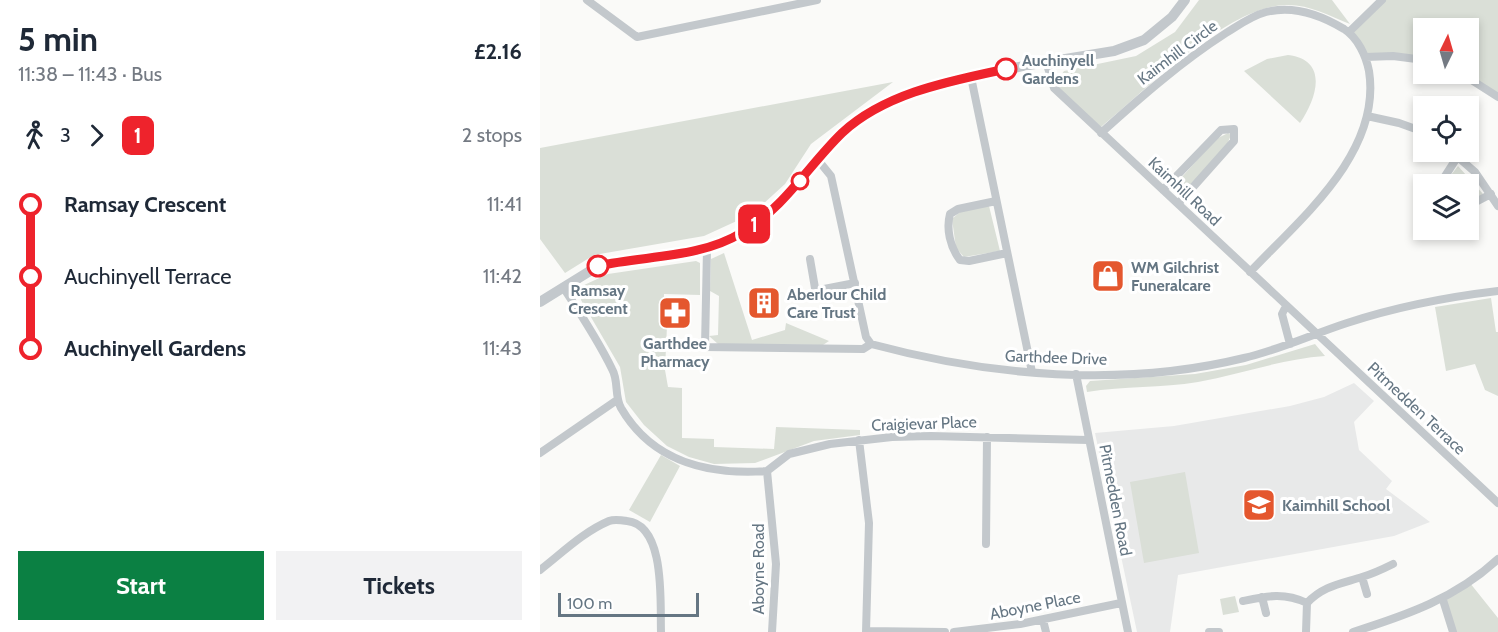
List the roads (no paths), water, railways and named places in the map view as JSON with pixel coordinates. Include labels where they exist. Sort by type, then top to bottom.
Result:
[{"type":"street","points":[[586,0],[637,37],[817,0]]},
{"type":"street","points":[[1250,272],[1330,188],[1354,149],[1367,116],[1370,78],[1366,57],[1349,32],[1382,0]]},
{"type":"street","points":[[540,302],[598,266],[707,249],[742,232],[771,213],[843,132],[867,115],[912,93],[971,77],[1046,61],[1114,51],[1144,40],[1182,4]]},
{"type":"street","name":"Kaimhill Circle","points":[[1101,133],[1170,73],[1253,16],[1285,9],[1304,12],[1349,32]]},
{"type":"street","points":[[1366,57],[1393,56],[1413,59]]},
{"type":"street","name":"Kaimhill Road","points":[[1046,61],[1054,88],[1316,334]]},
{"type":"street","points":[[971,77],[1032,372]]},
{"type":"street","points":[[1478,84],[1498,97]]},
{"type":"street","points":[[1367,116],[1413,128]]},
{"type":"street","points":[[1163,190],[1221,130],[1234,129],[1234,141],[1178,204]]},
{"type":"street","points":[[819,160],[831,176],[866,337],[871,344]]},
{"type":"street","points":[[1464,162],[1475,172],[1498,206]]},
{"type":"street","points":[[1479,200],[1491,194]]},
{"type":"street","points":[[996,201],[958,209],[950,214],[948,224],[954,252],[960,260],[969,261],[1006,253]]},
{"type":"street","name":"Garthdee Drive","points":[[707,249],[705,347],[863,349],[871,344],[977,368],[1032,372],[1147,373],[1194,368],[1244,358],[1382,313],[1441,299],[1498,291]]},
{"type":"street","points":[[810,260],[815,288],[819,290],[855,283]]},
{"type":"street","points":[[563,286],[613,371],[617,400],[635,428],[684,463],[724,472],[767,471]]},
{"type":"street","points":[[1286,306],[1282,314],[1290,344]]},
{"type":"street","name":"Pitmedden Terrace","points":[[1316,334],[1498,503]]},
{"type":"street","name":"Pitmedden Road","points":[[1076,374],[1128,632]]},
{"type":"street","points":[[540,453],[617,400]]},
{"type":"street","name":"Craigievar Place","points":[[767,471],[789,454],[859,440],[931,436],[1088,440]]},
{"type":"street","points":[[986,544],[987,437]]},
{"type":"street","points":[[859,440],[869,523],[866,631],[945,632]]},
{"type":"street","name":"Aboyne Road","points":[[767,471],[776,564],[772,632]]},
{"type":"street","points":[[540,570],[589,533],[611,520],[632,521],[650,536],[657,553],[661,632]]},
{"type":"street","points":[[1353,632],[1443,600],[1470,583],[1498,559]]},
{"type":"street","points":[[1306,632],[1307,603],[1317,593],[1329,586],[1362,577],[1393,564]]},
{"type":"street","points":[[1362,577],[1367,594]]},
{"type":"street","points":[[1243,601],[1277,594],[1292,596],[1307,603]]},
{"type":"street","points":[[1262,597],[1266,614]]},
{"type":"street","points":[[1443,600],[1453,632]]},
{"type":"street","name":"Aboyne Place","points":[[954,632],[1043,620],[1121,603]]},
{"type":"street","points":[[1043,620],[1046,632]]},
{"type":"street","points":[[1209,632],[1219,632]]},
{"type":"place","name":"Auchinyell Gardens","points":[[1006,69]]},
{"type":"place","name":"Ramsay Crescent","points":[[598,266]]},
{"type":"place","name":"WM Gilchrist Funeralcare","points":[[1108,276]]},
{"type":"place","name":"Aberlour Child Care Trust","points":[[764,303]]},
{"type":"place","name":"Garthdee Pharmacy","points":[[675,313]]},
{"type":"place","name":"Kaimhill School","points":[[1259,505]]}]
